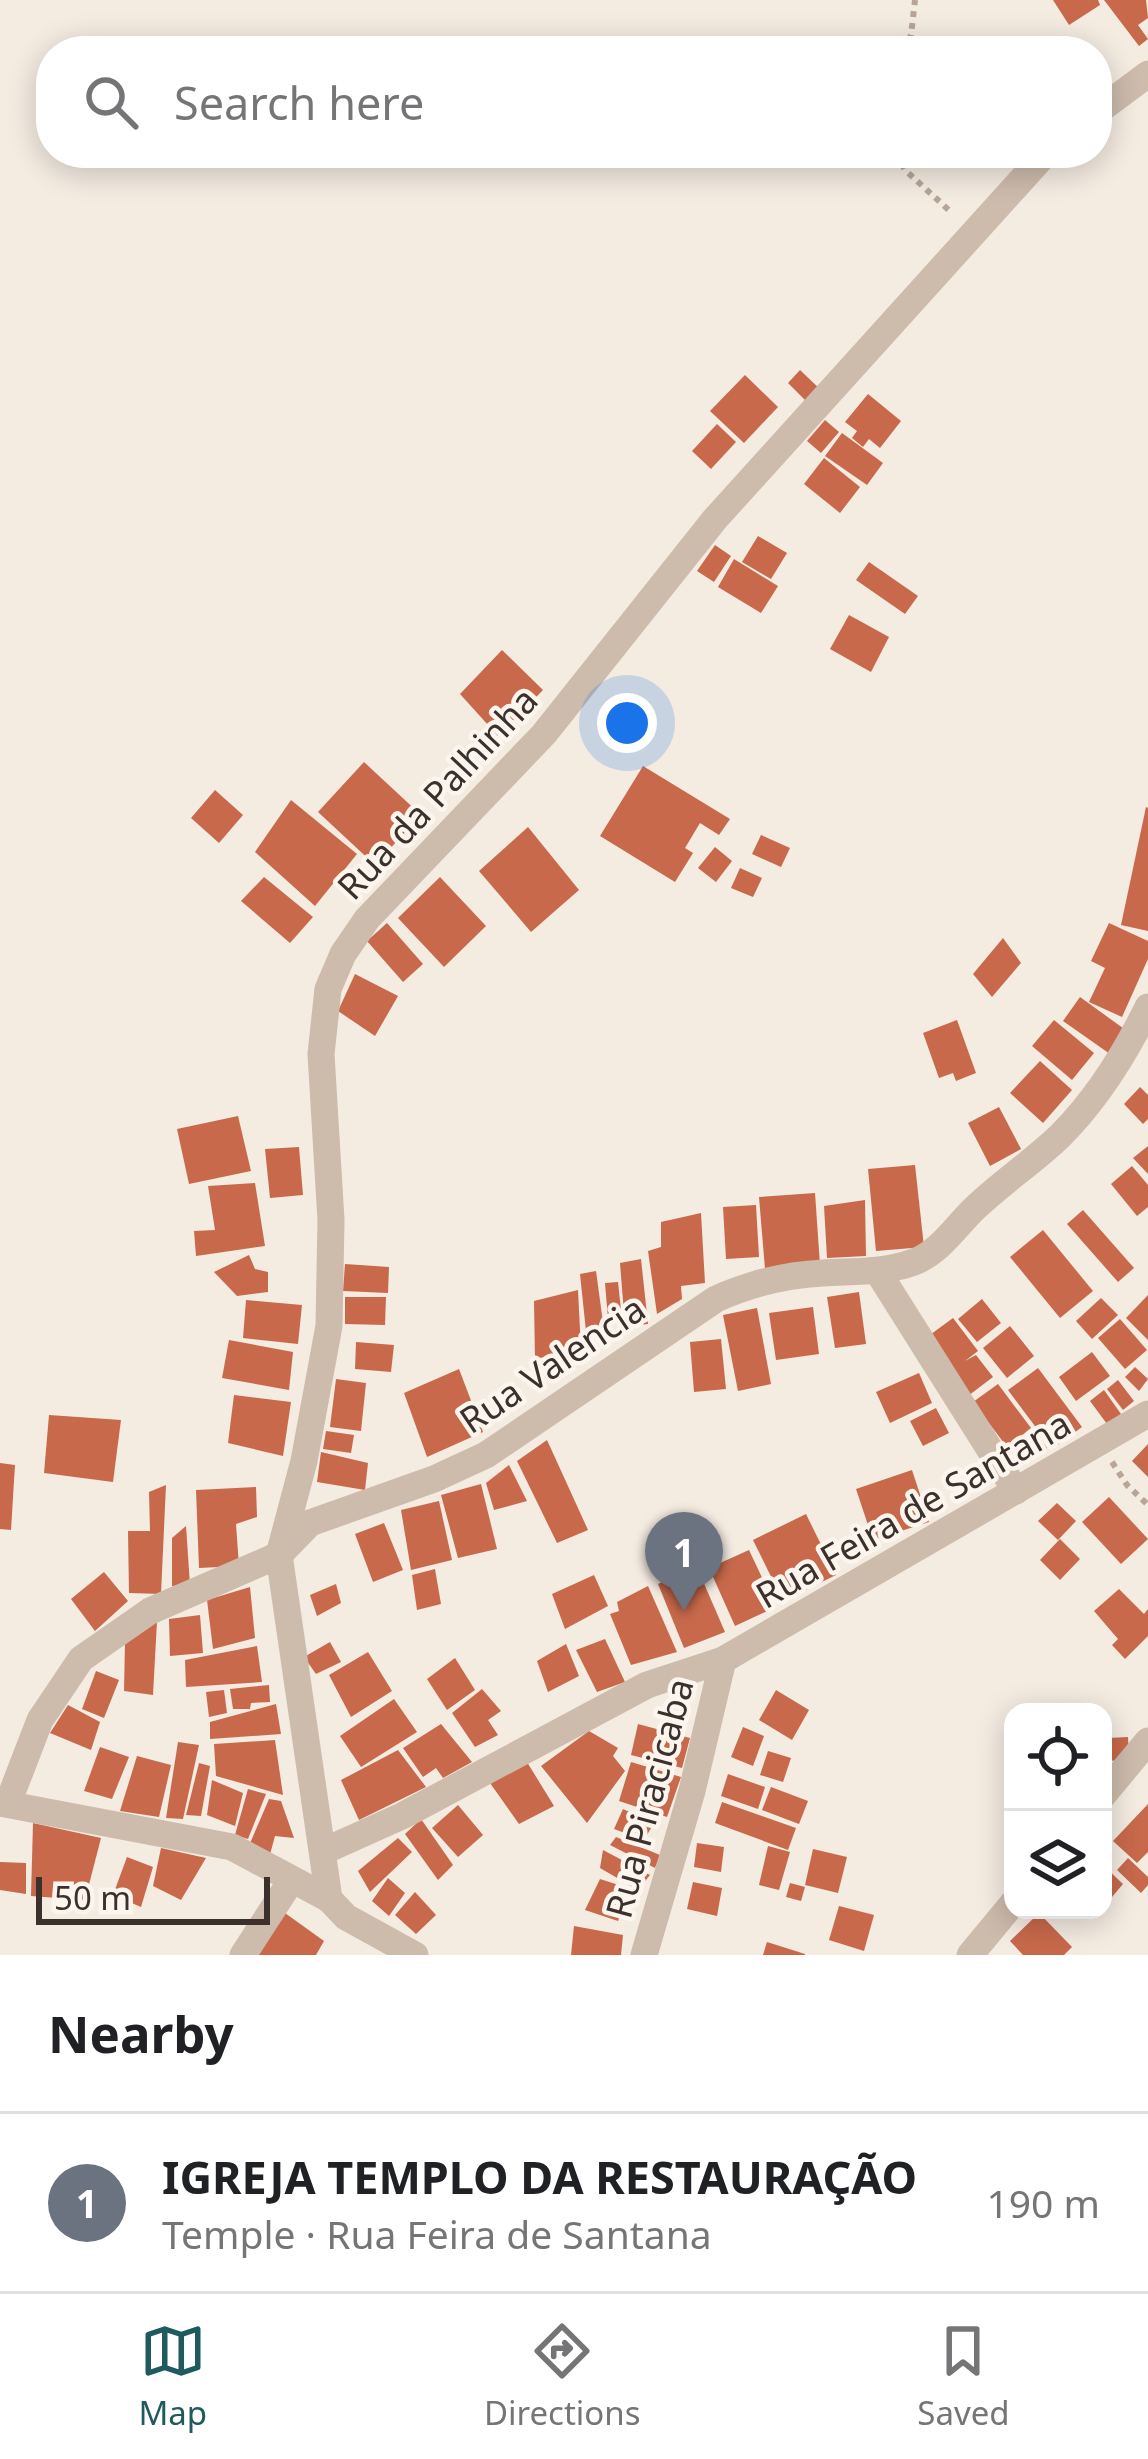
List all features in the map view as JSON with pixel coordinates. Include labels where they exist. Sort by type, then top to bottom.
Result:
[{"type":"street","points":[[1112,101],[1148,74]]},
{"type":"street","name":"Rua da Palhinha","points":[[329,1898],[278,1556],[304,1461],[329,1326],[331,1220],[321,1054],[328,989],[343,954],[367,919],[544,734],[716,519],[1032,168]]},
{"type":"street","points":[[1016,1491],[878,1272],[916,1262],[933,1251],[1061,1134],[1111,1073],[1148,1007]]},
{"type":"street","name":"Rua Valencia","points":[[4,1803],[40,1720],[81,1659],[150,1611],[278,1556],[310,1523],[434,1479],[486,1455],[716,1299],[780,1279],[878,1272]]},
{"type":"street","name":"Rua Feira de Santana","points":[[324,1851],[402,1816],[647,1685],[723,1660],[1148,1414]]},
{"type":"street","name":"Rua Piracicaba","points":[[644,1955],[692,1791],[723,1660]]},
{"type":"street","points":[[1112,1787],[1143,1758]]},
{"type":"street","points":[[4,1803],[232,1847],[329,1898],[346,1917],[415,1955]]},
{"type":"street","points":[[244,1955],[291,1881]]},
{"type":"street","points":[[970,1955],[1004,1914]]},
{"type":"path","points":[[910,36],[915,0]]},
{"type":"path","points":[[904,168],[971,233]]},
{"type":"path","points":[[1102,1442],[1127,1485],[1148,1505]]},
{"type":"building","points":[[1053,0],[1098,0],[1100,5],[1069,25]]},
{"type":"building","points":[[1104,0],[1146,0],[1148,18],[1138,25],[1148,39],[1139,46]]},
{"type":"building","points":[[800,370],[822,391],[809,404],[788,383]]},
{"type":"building","points":[[745,375],[778,407],[744,443],[710,411]]},
{"type":"building","points":[[868,394],[901,421],[880,448],[869,439],[863,447],[852,438],[857,431],[845,422]]},
{"type":"building","points":[[825,420],[839,432],[821,453],[807,441]]},
{"type":"building","points":[[717,424],[736,442],[711,469],[692,451]]},
{"type":"building","points":[[842,433],[883,463],[867,485],[825,456]]},
{"type":"building","points":[[824,458],[860,487],[840,513],[804,484]]},
{"type":"building","points":[[758,536],[787,553],[771,579],[742,562]]},
{"type":"building","points":[[715,545],[731,556],[714,582],[697,571]]},
{"type":"building","points":[[734,559],[778,586],[761,613],[718,587]]},
{"type":"building","points":[[869,562],[918,596],[905,614],[856,580]]},
{"type":"building","points":[[849,615],[889,637],[871,672],[830,649]]},
{"type":"building","points":[[502,650],[543,690],[498,736],[460,694]]},
{"type":"building","points":[[364,762],[421,815],[375,865],[318,812]]},
{"type":"building","points":[[643,766],[730,819],[719,835],[700,823],[685,848],[693,853],[675,882],[600,836]]},
{"type":"building","points":[[215,790],[243,815],[219,843],[191,818]]},
{"type":"building","points":[[291,800],[357,854],[315,906],[255,852]]},
{"type":"building","points":[[1148,808],[1148,931],[1121,925]]},
{"type":"building","points":[[528,827],[579,890],[531,932],[479,871]]},
{"type":"building","points":[[761,835],[790,848],[781,867],[752,854]]},
{"type":"building","points":[[715,847],[732,861],[716,882],[698,868]]},
{"type":"building","points":[[740,868],[762,878],[753,897],[731,888]]},
{"type":"building","points":[[264,877],[313,917],[290,943],[241,901]]},
{"type":"building","points":[[440,877],[486,926],[444,967],[398,918]]},
{"type":"building","points":[[387,923],[423,964],[403,982],[367,941]]},
{"type":"building","points":[[1109,923],[1148,941],[1148,959],[1122,1017],[1089,1002],[1105,968],[1091,961]]},
{"type":"building","points":[[1003,938],[1021,963],[992,997],[973,974]]},
{"type":"building","points":[[355,974],[398,996],[375,1036],[338,1011]]},
{"type":"building","points":[[1080,997],[1127,1031],[1110,1054],[1063,1021]]},
{"type":"building","points":[[957,1020],[976,1073],[956,1081],[953,1073],[939,1078],[923,1033]]},
{"type":"building","points":[[1054,1020],[1094,1053],[1072,1080],[1032,1046]]},
{"type":"building","points":[[1040,1061],[1072,1090],[1043,1123],[1010,1093]]},
{"type":"building","points":[[1140,1087],[1148,1095],[1148,1119],[1143,1124],[1124,1104]]},
{"type":"building","points":[[999,1107],[1021,1149],[990,1166],[968,1123]]},
{"type":"building","points":[[238,1116],[251,1171],[189,1184],[177,1129]]},
{"type":"building","points":[[1148,1146],[1148,1174],[1133,1158]]},
{"type":"building","points":[[299,1147],[303,1195],[270,1198],[265,1149]]},
{"type":"building","points":[[915,1165],[924,1247],[876,1251],[868,1169]]},
{"type":"building","points":[[1132,1166],[1148,1185],[1148,1207],[1137,1216],[1111,1184]]},
{"type":"building","points":[[255,1183],[265,1246],[196,1256],[194,1231],[215,1230],[208,1186]]},
{"type":"building","points":[[815,1193],[820,1265],[765,1269],[759,1197]]},
{"type":"building","points":[[865,1200],[866,1256],[827,1258],[824,1206]]},
{"type":"building","points":[[756,1205],[759,1257],[726,1259],[723,1207]]},
{"type":"building","points":[[1083,1210],[1134,1268],[1118,1282],[1067,1224]]},
{"type":"building","points":[[701,1213],[705,1283],[681,1286],[682,1299],[657,1314],[648,1251],[661,1247],[661,1222]]},
{"type":"building","points":[[1043,1230],[1093,1291],[1060,1318],[1010,1257]]},
{"type":"building","points":[[249,1255],[255,1269],[268,1272],[268,1292],[237,1296],[214,1272]]},
{"type":"building","points":[[641,1259],[648,1324],[625,1326],[620,1263]]},
{"type":"building","points":[[345,1264],[389,1267],[388,1293],[343,1291]]},
{"type":"building","points":[[596,1271],[604,1330],[586,1331],[580,1274]]},
{"type":"building","points":[[618,1282],[622,1319],[608,1319],[605,1283]]},
{"type":"building","points":[[578,1290],[581,1349],[535,1359],[534,1301]]},
{"type":"building","points":[[859,1292],[866,1344],[835,1348],[827,1297]]},
{"type":"building","points":[[1148,1295],[1148,1340],[1126,1318]]},
{"type":"building","points":[[345,1297],[386,1297],[385,1325],[345,1324]]},
{"type":"building","points":[[1101,1298],[1118,1315],[1092,1339],[1076,1321]]},
{"type":"building","points":[[982,1299],[1001,1323],[977,1342],[958,1319]]},
{"type":"building","points":[[246,1300],[302,1305],[298,1344],[243,1338]]},
{"type":"building","points":[[813,1307],[819,1354],[776,1360],[769,1313]]},
{"type":"building","points":[[757,1308],[771,1384],[738,1391],[723,1315]]},
{"type":"building","points":[[953,1318],[978,1351],[965,1361],[976,1355],[993,1377],[964,1399],[923,1340]]},
{"type":"building","points":[[1120,1319],[1147,1350],[1125,1369],[1098,1338]]},
{"type":"building","points":[[1010,1326],[1034,1356],[1007,1378],[983,1348]]},
{"type":"building","points":[[721,1339],[726,1389],[694,1392],[690,1342]]},
{"type":"building","points":[[229,1340],[293,1352],[289,1390],[222,1378]]},
{"type":"building","points":[[356,1342],[394,1345],[391,1372],[355,1369]]},
{"type":"building","points":[[1092,1352],[1110,1376],[1076,1401],[1059,1377]]},
{"type":"building","points":[[1135,1367],[1148,1379],[1139,1391],[1125,1377]]},
{"type":"building","points":[[1038,1368],[1082,1427],[1052,1449],[1008,1390]]},
{"type":"building","points":[[459,1369],[483,1432],[427,1457],[404,1393]]},
{"type":"building","points":[[919,1373],[932,1403],[890,1423],[876,1392]]},
{"type":"building","points":[[336,1379],[366,1383],[361,1431],[330,1427]]},
{"type":"building","points":[[1118,1380],[1134,1401],[1123,1410],[1107,1389]]},
{"type":"building","points":[[998,1384],[1031,1428],[1007,1447],[973,1402]]},
{"type":"building","points":[[1104,1390],[1121,1414],[1107,1424],[1090,1401]]},
{"type":"building","points":[[234,1395],[291,1402],[283,1456],[228,1443]]},
{"type":"building","points":[[936,1408],[949,1433],[923,1446],[910,1421]]},
{"type":"building","points":[[49,1415],[121,1420],[113,1482],[44,1473]]},
{"type":"building","points":[[326,1431],[354,1435],[351,1453],[323,1449]]},
{"type":"building","points":[[1035,1432],[1047,1448],[1033,1459],[1021,1442]]},
{"type":"building","points":[[547,1440],[588,1530],[557,1543],[517,1461]]},
{"type":"building","points":[[1148,1444],[1148,1477],[1132,1461]]},
{"type":"building","points":[[321,1452],[368,1463],[365,1490],[317,1482]]},
{"type":"building","points":[[0,1463],[15,1465],[11,1530],[0,1529]]},
{"type":"building","points":[[509,1465],[527,1501],[494,1510],[486,1483]]},
{"type":"building","points":[[912,1470],[929,1522],[873,1540],[856,1489]]},
{"type":"building","points":[[481,1484],[497,1549],[458,1558],[441,1495]]},
{"type":"building","points":[[166,1485],[161,1594],[129,1593],[128,1531],[150,1531],[149,1492]]},
{"type":"building","points":[[256,1487],[257,1517],[236,1524],[239,1566],[199,1568],[196,1490]]},
{"type":"building","points":[[1109,1497],[1148,1539],[1121,1564],[1082,1522]]},
{"type":"building","points":[[439,1501],[452,1560],[411,1570],[401,1510]]},
{"type":"building","points":[[1057,1503],[1076,1521],[1058,1540],[1038,1521]]},
{"type":"building","points":[[806,1514],[836,1575],[783,1601],[753,1540]]},
{"type":"building","points":[[384,1523],[403,1570],[373,1582],[355,1534]]},
{"type":"building","points":[[186,1526],[190,1585],[172,1586],[172,1538]]},
{"type":"building","points":[[1060,1539],[1080,1559],[1060,1580],[1040,1560]]},
{"type":"building","points":[[749,1550],[776,1607],[735,1626],[709,1568]]},
{"type":"building","points":[[696,1565],[725,1632],[684,1648],[658,1584]]},
{"type":"building","points":[[435,1569],[441,1604],[417,1610],[412,1575]]},
{"type":"building","points":[[104,1572],[128,1601],[95,1631],[71,1599]]},
{"type":"building","points":[[594,1575],[608,1606],[565,1629],[552,1594]]},
{"type":"building","points":[[336,1584],[341,1603],[317,1616],[310,1595]]},
{"type":"building","points":[[648,1586],[677,1652],[631,1665],[610,1614],[619,1611],[617,1602]]},
{"type":"building","points":[[250,1587],[255,1638],[213,1649],[207,1600]]},
{"type":"building","points":[[1119,1589],[1144,1614],[1148,1609],[1148,1636],[1125,1659],[1112,1645],[1118,1639],[1094,1611]]},
{"type":"building","points":[[200,1615],[203,1653],[170,1656],[169,1619]]},
{"type":"building","points":[[157,1621],[153,1695],[124,1691],[125,1642]]},
{"type":"building","points":[[605,1639],[625,1682],[597,1692],[576,1650]]},
{"type":"building","points":[[330,1642],[341,1662],[316,1674],[304,1657]]},
{"type":"building","points":[[566,1644],[579,1676],[548,1692],[537,1661]]},
{"type":"building","points":[[257,1646],[262,1682],[186,1687],[185,1660]]},
{"type":"building","points":[[368,1652],[392,1691],[351,1717],[329,1675]]},
{"type":"building","points":[[455,1658],[475,1690],[447,1710],[427,1679]]},
{"type":"building","points":[[96,1671],[119,1680],[104,1718],[82,1709]]},
{"type":"building","points":[[269,1685],[270,1702],[233,1709],[230,1689]]},
{"type":"building","points":[[482,1689],[501,1711],[488,1720],[498,1735],[475,1747],[452,1713]]},
{"type":"building","points":[[224,1690],[227,1713],[209,1717],[206,1692]]},
{"type":"building","points":[[776,1690],[809,1710],[792,1740],[759,1720]]},
{"type":"building","points":[[394,1699],[417,1732],[361,1767],[340,1736]]},
{"type":"building","points":[[276,1704],[281,1734],[210,1739],[210,1722]]},
{"type":"building","points":[[68,1705],[100,1722],[91,1750],[50,1733]]},
{"type":"building","points":[[441,1724],[472,1762],[443,1778],[436,1768],[423,1777],[403,1748]]},
{"type":"building","points":[[638,1724],[690,1738],[682,1768],[631,1755]]},
{"type":"building","points":[[743,1727],[764,1736],[753,1766],[731,1757]]},
{"type":"building","points":[[589,1731],[618,1748],[613,1756],[625,1771],[587,1823],[541,1766]]},
{"type":"building","points":[[1128,1737],[1129,1759],[1112,1761],[1112,1738]]},
{"type":"building","points":[[275,1740],[283,1795],[216,1776],[214,1744]]},
{"type":"building","points":[[178,1742],[199,1745],[183,1819],[166,1818]]},
{"type":"building","points":[[100,1747],[129,1757],[112,1799],[84,1791]]},
{"type":"building","points":[[398,1750],[426,1787],[359,1820],[341,1780]]},
{"type":"building","points":[[768,1751],[791,1758],[783,1782],[760,1775]]},
{"type":"building","points":[[137,1756],[171,1765],[159,1817],[120,1811]]},
{"type":"building","points":[[527,1762],[554,1806],[519,1824],[490,1783]]},
{"type":"building","points":[[631,1762],[681,1777],[667,1817],[619,1801]]},
{"type":"building","points":[[199,1763],[210,1766],[201,1816],[186,1815]]},
{"type":"building","points":[[728,1774],[765,1787],[758,1809],[721,1796]]},
{"type":"building","points":[[212,1780],[243,1793],[235,1826],[207,1815]]},
{"type":"building","points":[[771,1787],[808,1801],[799,1824],[762,1810]]},
{"type":"building","points":[[248,1789],[266,1794],[248,1839],[235,1835]]},
{"type":"building","points":[[269,1799],[281,1801],[294,1838],[275,1836],[269,1858],[248,1848]]},
{"type":"building","points":[[722,1802],[796,1828],[788,1850],[715,1823]]},
{"type":"building","points":[[1148,1804],[1148,1852],[1137,1863],[1113,1841]]},
{"type":"building","points":[[458,1805],[483,1835],[458,1857],[432,1828]]},
{"type":"building","points":[[623,1809],[654,1823],[644,1840],[614,1829]]},
{"type":"building","points":[[421,1819],[453,1865],[438,1880],[405,1834]]},
{"type":"building","points":[[33,1823],[101,1838],[85,1900],[31,1896]]},
{"type":"building","points":[[616,1837],[660,1855],[655,1868],[610,1845]]},
{"type":"building","points":[[398,1838],[412,1852],[370,1892],[358,1871]]},
{"type":"building","points":[[697,1843],[724,1847],[721,1872],[694,1867]]},
{"type":"building","points":[[768,1846],[790,1852],[779,1890],[759,1885]]},
{"type":"building","points":[[161,1848],[206,1858],[181,1900],[153,1886]]},
{"type":"building","points":[[813,1849],[847,1857],[838,1893],[805,1885]]},
{"type":"building","points":[[603,1850],[650,1875],[638,1890],[600,1868]]},
{"type":"building","points":[[127,1857],[153,1867],[141,1907],[113,1895]]},
{"type":"building","points":[[1128,1858],[1148,1877],[1141,1893],[1117,1870]]},
{"type":"building","points":[[0,1862],[26,1863],[26,1894],[0,1890]]},
{"type":"building","points":[[1112,1874],[1123,1884],[1112,1897]]},
{"type":"building","points":[[388,1878],[405,1893],[389,1916],[372,1901]]},
{"type":"building","points":[[600,1879],[631,1889],[618,1921],[585,1910]]},
{"type":"building","points":[[693,1882],[722,1888],[717,1916],[687,1909]]},
{"type":"building","points":[[790,1883],[805,1887],[801,1901],[786,1897]]},
{"type":"building","points":[[415,1892],[436,1915],[416,1934],[395,1915]]},
{"type":"building","points":[[839,1906],[874,1915],[864,1951],[829,1940]]},
{"type":"building","points":[[278,1908],[324,1941],[316,1955],[253,1955]]},
{"type":"building","points":[[1033,1919],[1045,1919],[1072,1947],[1064,1955],[1023,1955],[1010,1941]]},
{"type":"building","points":[[574,1926],[623,1935],[621,1955],[571,1955]]},
{"type":"building","points":[[767,1942],[805,1954],[805,1955],[763,1955]]},
{"type":"place","name":"IGREJA TEMPLO DA RESTAURAÇÃO","points":[[684,1611]]}]
